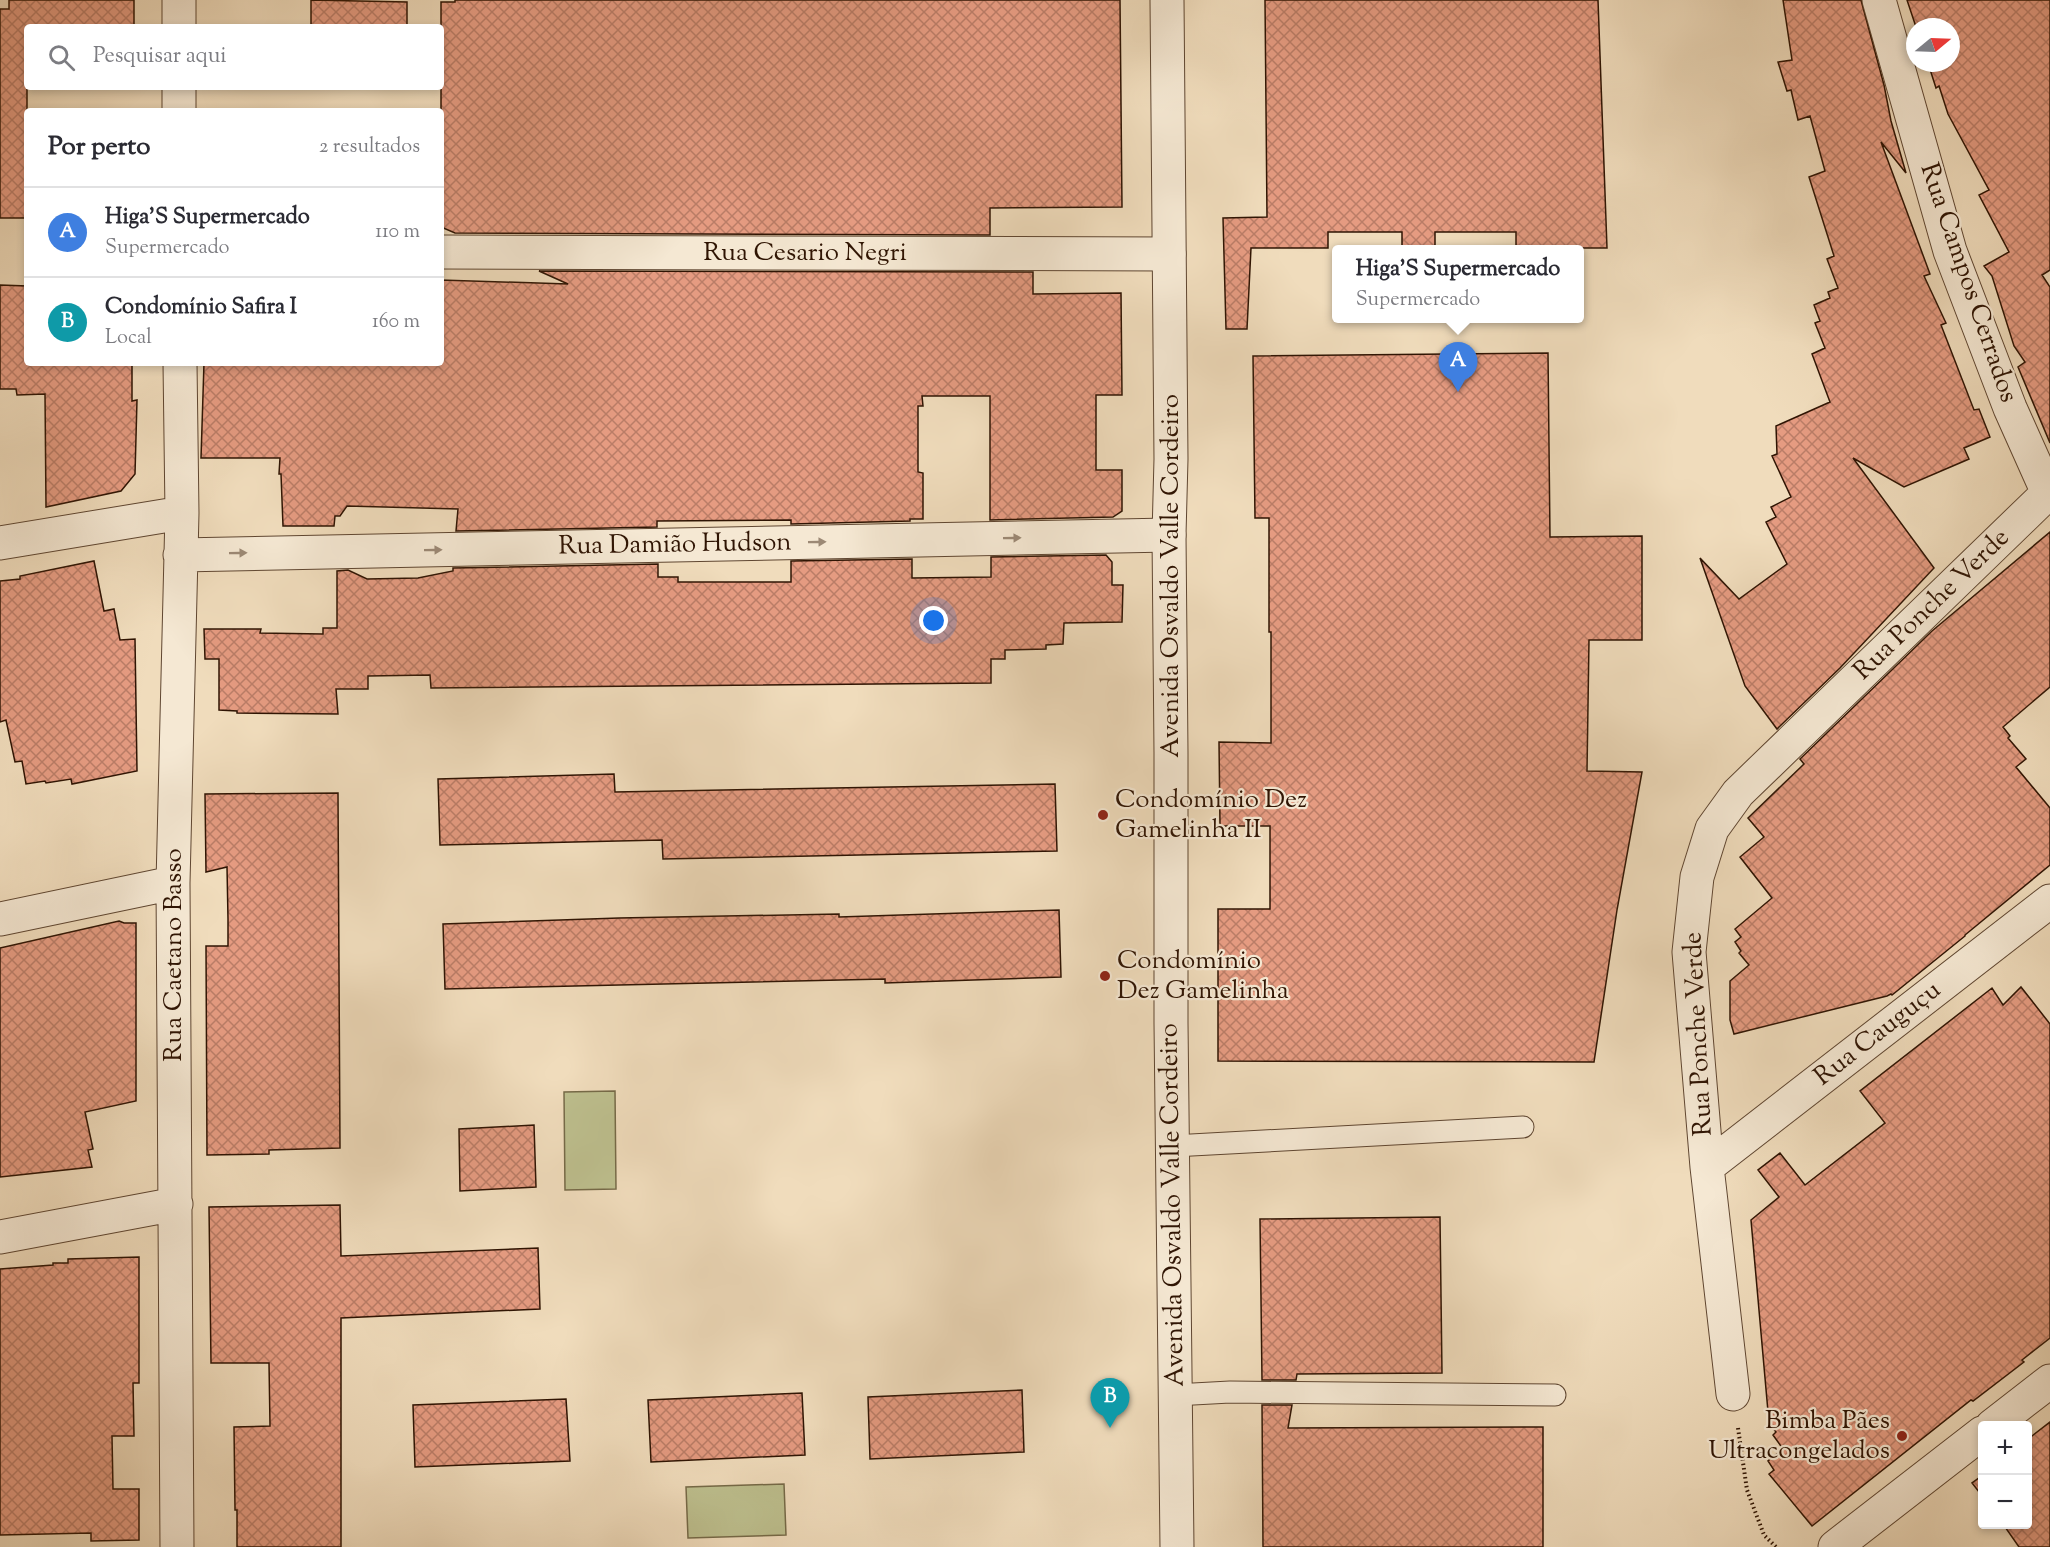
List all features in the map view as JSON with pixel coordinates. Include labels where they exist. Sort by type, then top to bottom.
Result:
[{"type":"street","points":[[179,0],[179,24]]},
{"type":"street","name":"Avenida Osvaldo Valle Cordeiro","points":[[1167,0],[1177,1547]]},
{"type":"street","name":"Rua Campos Cerrados","points":[[1879,0],[1950,251],[2010,408],[2049,492]]},
{"type":"street","points":[[179,90],[179,108]]},
{"type":"street","name":"Rua Cesario Negri","points":[[444,252],[1169,254]]},
{"type":"street","name":"Rua Caetano Basso","points":[[177,1547],[173,883],[182,513],[180,366]]},
{"type":"street","name":"Rua Ponche Verde","points":[[1733,1394],[1707,1167],[1689,952],[1697,877],[1712,830],[1738,793],[2049,492]]},
{"type":"street","points":[[0,543],[182,513]]},
{"type":"street","name":"Rua Damião Hudson","points":[[180,555],[1169,536]]},
{"type":"street","points":[[0,919],[173,883]]},
{"type":"street","name":"Rua Cauguçu","points":[[1707,1167],[2050,901]]},
{"type":"street","points":[[0,1238],[176,1204]]},
{"type":"street","points":[[1997,1421],[2050,1381]]},
{"type":"street","points":[[1835,1547],[1978,1437]]},
{"type":"lane","points":[[1173,1146],[1523,1127]]},
{"type":"lane","points":[[1175,1395],[1230,1392],[1555,1395]]},
{"type":"path","points":[[1733,1394],[1747,1490],[1764,1535],[1776,1547]]},
{"type":"green space","points":[[615,1091],[616,1189],[565,1190],[564,1092]]},
{"type":"green space","points":[[784,1484],[786,1535],[688,1538],[686,1487]]},
{"type":"building","points":[[9,0],[134,0],[134,24],[24,24],[24,90],[27,90],[27,108],[24,108],[24,218],[0,218],[0,9],[9,9]]},
{"type":"building","points":[[311,0],[407,2],[407,24],[311,24]]},
{"type":"building","points":[[455,0],[1120,0],[1122,207],[990,208],[990,235],[455,233],[444,228],[444,108],[441,108],[441,90],[444,90],[444,24],[441,24],[441,2],[455,2]]},
{"type":"building","points":[[1265,0],[1598,0],[1607,248],[1584,248],[1584,245],[1516,245],[1516,232],[1435,232],[1435,245],[1402,245],[1402,232],[1328,232],[1328,248],[1251,248],[1247,329],[1226,329],[1223,218],[1267,217]]},
{"type":"building","points":[[1783,0],[1861,0],[1906,173],[1881,142],[1930,274],[1924,276],[1946,323],[1941,325],[1974,410],[1979,409],[1990,437],[1964,448],[1969,459],[1904,487],[1853,458],[1934,568],[1840,668],[1777,729],[1745,686],[1700,558],[1739,599],[1787,564],[1766,522],[1776,517],[1771,507],[1791,497],[1772,456],[1777,454],[1776,426],[1830,402],[1812,354],[1825,348],[1815,323],[1820,321],[1814,305],[1830,298],[1828,292],[1838,288],[1827,259],[1834,256],[1809,177],[1825,171],[1810,116],[1798,120],[1791,90],[1787,91],[1778,62],[1792,60]]},
{"type":"building","points":[[1907,0],[2050,0],[2050,270],[2042,275],[2050,287],[2050,443],[2018,367],[2025,362],[2014,346],[1992,276],[1984,266],[2009,252],[1979,195],[1989,190],[1948,114],[1939,86],[1936,88],[1931,72],[1960,72],[1960,18],[1913,18]]},
{"type":"building","points":[[539,271],[1033,272],[1033,294],[1121,293],[1122,395],[1096,395],[1096,470],[1122,470],[1122,511],[1113,517],[990,520],[990,396],[922,396],[923,406],[918,406],[918,472],[923,473],[923,519],[910,519],[910,521],[791,524],[791,520],[657,521],[657,527],[456,531],[458,509],[347,506],[340,516],[335,516],[334,526],[283,526],[280,458],[201,458],[204,366],[444,366],[444,280],[568,284]]},
{"type":"building","points":[[0,285],[24,286],[24,366],[132,366],[132,401],[137,400],[135,474],[121,491],[46,507],[45,394],[17,395],[16,389],[0,389]]},
{"type":"building","points":[[1548,353],[1550,537],[1642,536],[1642,640],[1589,640],[1587,771],[1642,772],[1617,910],[1594,1062],[1218,1061],[1218,909],[1270,909],[1270,826],[1220,826],[1219,742],[1271,743],[1269,518],[1255,518],[1253,356]]},
{"type":"building","points":[[2050,532],[2050,687],[2003,727],[2010,736],[2008,738],[2026,759],[2016,767],[2050,808],[2050,865],[1892,995],[1734,1034],[1730,1020],[1730,981],[1749,965],[1739,953],[1741,951],[1735,942],[1741,937],[1735,929],[1772,898],[1740,857],[1764,837],[1748,818],[1804,764],[1800,759],[1932,631]]},
{"type":"building","points":[[1106,555],[1112,562],[1112,585],[1123,585],[1122,622],[1064,623],[1063,644],[1046,645],[1046,649],[1005,650],[1005,659],[991,659],[991,683],[431,688],[430,675],[368,676],[368,689],[336,689],[338,714],[237,713],[237,711],[219,710],[219,659],[205,659],[204,629],[261,629],[260,633],[323,634],[323,628],[337,628],[337,571],[348,570],[367,579],[418,578],[453,571],[453,568],[658,564],[658,577],[678,577],[678,582],[791,582],[791,561],[912,559],[912,578],[991,577],[991,557]]},
{"type":"building","points":[[94,561],[104,611],[114,609],[120,640],[135,639],[137,771],[72,784],[71,779],[26,784],[22,761],[15,762],[6,720],[0,722],[0,581],[20,579],[20,576]]},
{"type":"building","points":[[614,774],[615,792],[1055,784],[1057,851],[663,859],[662,840],[440,845],[438,779]]},
{"type":"building","points":[[338,793],[340,1148],[269,1150],[269,1154],[207,1155],[206,946],[228,946],[228,919],[227,867],[206,872],[205,794]]},
{"type":"building","points":[[1059,910],[1061,977],[885,983],[885,979],[445,989],[443,924],[839,914],[839,917]]},
{"type":"building","points":[[119,921],[136,923],[136,1101],[85,1112],[93,1149],[88,1150],[92,1167],[0,1177],[0,948]]},
{"type":"building","points":[[2021,987],[2050,1024],[2050,1338],[2022,1360],[2024,1362],[1973,1401],[1971,1400],[1812,1526],[1769,1474],[1774,1470],[1768,1461],[1783,1449],[1773,1435],[1776,1432],[1769,1423],[1751,1220],[1779,1197],[1758,1170],[1780,1153],[1805,1185],[1885,1123],[1860,1091],[1992,988],[2003,1005]]},
{"type":"building","points":[[534,1125],[536,1187],[460,1191],[459,1129]]},
{"type":"building","points":[[340,1205],[341,1256],[538,1248],[540,1309],[341,1318],[341,1547],[237,1547],[234,1427],[270,1426],[269,1363],[211,1363],[209,1207]]},
{"type":"building","points":[[1440,1217],[1442,1373],[1297,1374],[1296,1380],[1262,1380],[1260,1219]]},
{"type":"building","points":[[139,1257],[139,1383],[133,1383],[134,1436],[112,1436],[113,1489],[139,1489],[139,1540],[91,1541],[91,1533],[0,1535],[0,1269],[68,1263],[68,1259]]},
{"type":"building","points":[[1022,1390],[1024,1452],[870,1459],[868,1397]]},
{"type":"building","points":[[802,1393],[805,1455],[651,1462],[648,1400]]},
{"type":"building","points":[[566,1399],[570,1461],[415,1467],[413,1405]]},
{"type":"building","points":[[1262,1405],[1292,1405],[1288,1428],[1543,1427],[1543,1547],[1263,1547]]},
{"type":"building","points":[[2050,1422],[2050,1547],[2019,1547],[2006,1529],[2032,1529],[2032,1436]]},
{"type":"building","points":[[1978,1479],[1978,1491],[1972,1483]]},
{"type":"place","name":"Higa'S Supermercado","points":[[1458,392]]},
{"type":"place","name":"Condomínio Dez Gamelinha II","points":[[1103,815]]},
{"type":"place","name":"Condomínio Dez Gamelinha","points":[[1105,976]]},
{"type":"place","name":"Condomínio Safira I","points":[[1110,1428]]},
{"type":"place","name":"Bimba Pães Ultracongelados","points":[[1902,1436]]}]
